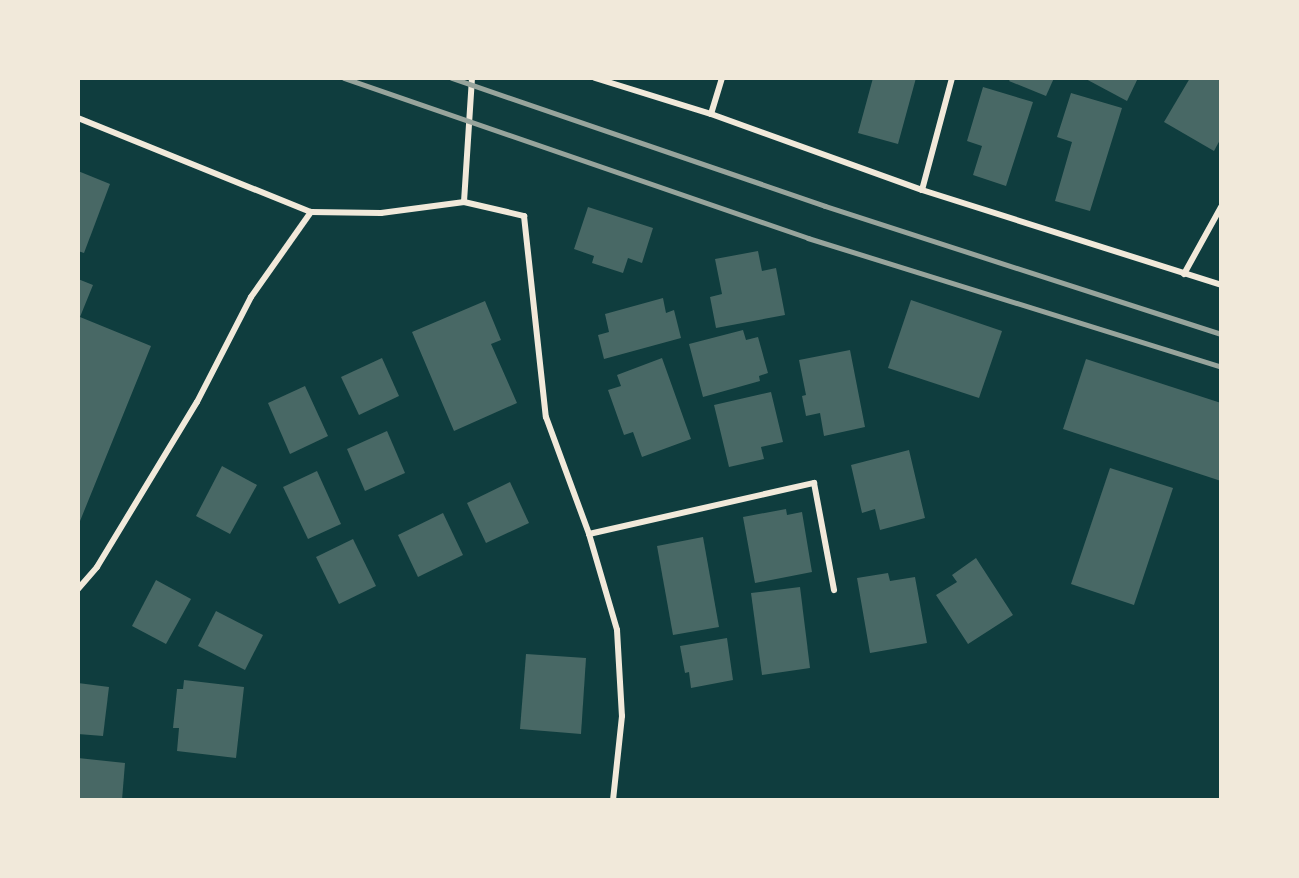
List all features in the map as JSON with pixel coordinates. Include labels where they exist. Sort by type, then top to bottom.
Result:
[{"type":"street","points":[[464,202],[472,78]]},
{"type":"street","points":[[595,78],[711,114],[922,190],[1221,285]]},
{"type":"street","points":[[711,114],[722,78]]},
{"type":"street","points":[[922,190],[952,78]]},
{"type":"street","points":[[78,118],[311,212],[381,213],[464,202],[524,216],[546,417],[589,534],[617,630],[622,716],[613,800]]},
{"type":"street","points":[[1184,274],[1221,207]]},
{"type":"street","points":[[78,589],[97,567],[197,402],[251,297],[311,212]]},
{"type":"street","points":[[589,534],[814,483],[834,590]]},
{"type":"building","points":[[873,78],[916,78],[898,144],[858,133]]},
{"type":"building","points":[[1011,78],[1054,78],[1046,96],[1009,81]]},
{"type":"building","points":[[1084,78],[1138,78],[1127,101]]},
{"type":"building","points":[[1190,78],[1221,78],[1221,138],[1214,151],[1164,122]]},
{"type":"building","points":[[983,87],[1033,102],[1006,186],[973,175],[982,146],[967,141]]},
{"type":"building","points":[[1071,93],[1122,108],[1090,211],[1055,201],[1072,142],[1057,137]]},
{"type":"building","points":[[78,171],[110,184],[84,253],[78,251]]},
{"type":"building","points":[[588,207],[653,228],[642,263],[628,258],[623,273],[592,263],[594,256],[574,249]]},
{"type":"building","points":[[758,251],[762,271],[776,268],[785,315],[716,328],[710,297],[722,294],[715,259]]},
{"type":"building","points":[[78,279],[93,285],[80,317],[151,346],[78,526]]},
{"type":"building","points":[[663,298],[666,313],[674,310],[681,338],[604,359],[598,335],[609,332],[605,314]]},
{"type":"building","points":[[911,300],[1002,331],[979,398],[888,368]]},
{"type":"building","points":[[485,301],[501,340],[491,344],[517,403],[454,431],[412,332]]},
{"type":"building","points":[[743,330],[746,340],[758,337],[768,373],[759,376],[760,381],[703,397],[689,344]]},
{"type":"building","points":[[850,350],[865,427],[824,436],[820,413],[806,416],[802,396],[806,395],[799,360]]},
{"type":"building","points":[[382,358],[399,396],[359,415],[341,377]]},
{"type":"building","points":[[662,358],[691,439],[642,457],[633,432],[624,435],[608,390],[621,386],[617,375]]},
{"type":"building","points":[[1086,359],[1221,403],[1221,481],[1063,429]]},
{"type":"building","points":[[305,386],[328,436],[290,454],[268,403]]},
{"type":"building","points":[[771,392],[783,442],[761,447],[764,459],[729,467],[714,405]]},
{"type":"building","points":[[387,431],[405,473],[365,491],[347,449]]},
{"type":"building","points":[[909,450],[925,518],[880,530],[875,509],[862,513],[851,465]]},
{"type":"building","points":[[222,466],[257,485],[230,534],[196,516]]},
{"type":"building","points":[[1110,468],[1173,488],[1134,605],[1071,584]]},
{"type":"building","points":[[317,471],[341,524],[308,539],[283,487]]},
{"type":"building","points":[[510,482],[529,523],[486,543],[467,503]]},
{"type":"building","points":[[786,509],[787,515],[802,512],[812,572],[755,583],[743,517]]},
{"type":"building","points":[[443,513],[463,555],[418,577],[398,535]]},
{"type":"building","points":[[703,537],[719,627],[673,635],[657,546]]},
{"type":"building","points":[[353,539],[376,586],[339,604],[316,557]]},
{"type":"building","points":[[976,558],[1013,615],[968,644],[936,595],[957,582],[952,575]]},
{"type":"building","points":[[888,573],[890,581],[915,577],[927,643],[870,653],[857,578]]},
{"type":"building","points":[[156,580],[191,599],[166,644],[132,626]]},
{"type":"building","points":[[800,587],[810,668],[762,675],[751,593]]},
{"type":"building","points":[[216,611],[263,635],[245,670],[198,646]]},
{"type":"building","points":[[727,638],[733,680],[691,688],[689,672],[685,673],[680,646]]},
{"type":"building","points":[[526,654],[586,658],[581,734],[520,729]]},
{"type":"building","points":[[184,680],[244,687],[236,758],[177,751],[179,728],[173,728],[177,689],[183,689]]},
{"type":"building","points":[[78,683],[109,687],[103,736],[78,734]]},
{"type":"building","points":[[78,758],[125,763],[122,800],[78,800]]},
{"type":"railway","points":[[344,78],[808,238],[1221,367]]},
{"type":"railway","points":[[452,78],[825,206],[1221,334]]}]
